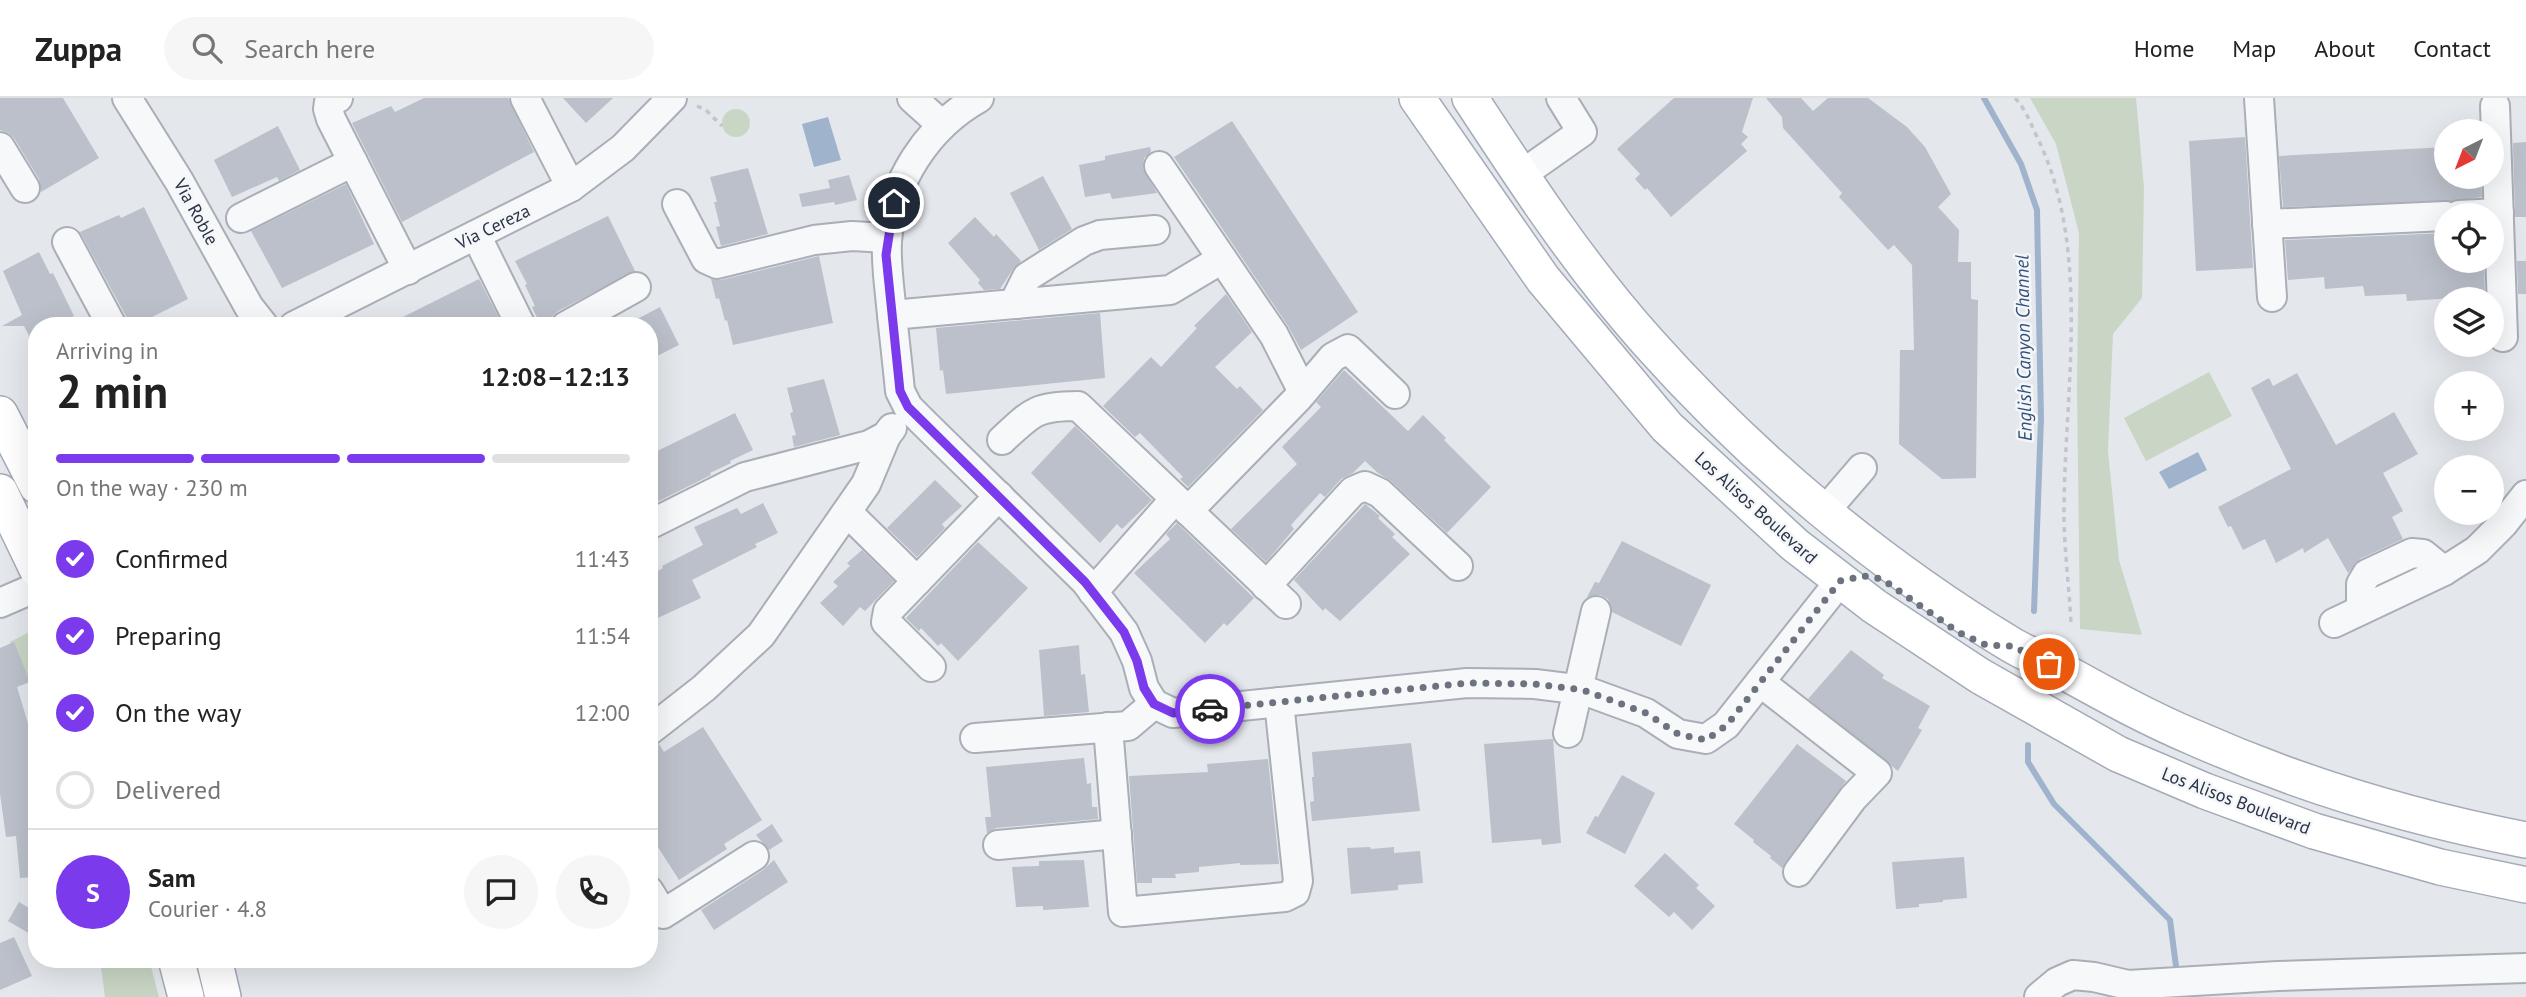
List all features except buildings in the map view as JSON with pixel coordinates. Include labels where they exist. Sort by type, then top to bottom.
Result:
[{"type":"main road","name":"Los Alisos Boulevard","points":[[1417,98],[1543,279],[1667,427],[1751,507],[1840,581],[1924,641],[2028,705],[2118,754],[2259,812],[2440,867],[2526,885]]},
{"type":"main road","points":[[1470,98],[1573,250],[1648,343],[1722,418],[1815,503],[1905,573],[2012,646],[2149,717],[2266,767],[2387,807],[2453,825],[2526,840]]},
{"type":"main road","points":[[0,414],[28,468]]},
{"type":"main road","points":[[0,492],[28,550]]},
{"type":"main road","points":[[1815,503],[1812,516],[1836,554],[1840,581],[1864,576],[1882,579],[1958,632],[1986,645],[2012,646]]},
{"type":"main road","points":[[178,968],[186,997]]},
{"type":"main road","points":[[216,968],[223,997]]},
{"type":"street","name":"Via Roble","points":[[127,98],[257,317]]},
{"type":"street","points":[[338,98],[329,102],[328,109],[408,270]]},
{"type":"street","points":[[524,98],[572,187]]},
{"type":"street","points":[[912,98],[943,125]]},
{"type":"street","points":[[979,98],[960,109],[920,150],[894,203],[886,255],[900,391],[908,407],[1093,592],[1124,632],[1137,661],[1144,688],[1154,704],[1173,713],[1467,683],[1535,684],[1578,690],[1646,713],[1678,734],[1706,740],[1727,725],[1840,581]]},
{"type":"street","points":[[1521,175],[1583,132],[1561,98]]},
{"type":"street","points":[[2259,98],[2272,297]]},
{"type":"street","name":"Via Cereza","points":[[319,317],[572,187],[685,102]]},
{"type":"street","points":[[2495,106],[2499,203]]},
{"type":"street","points":[[0,147],[25,188]]},
{"type":"street","points":[[241,218],[353,162]]},
{"type":"street","points":[[1159,166],[1275,335],[1303,392]]},
{"type":"street","points":[[677,204],[706,259],[716,264],[814,240],[852,236],[887,238]]},
{"type":"street","points":[[2267,224],[2434,217]]},
{"type":"street","points":[[1017,304],[1027,276],[1084,241],[1100,235],[1155,230]]},
{"type":"street","points":[[476,234],[517,317]]},
{"type":"street","points":[[67,242],[107,317]]},
{"type":"street","points":[[892,316],[1170,290],[1222,259]]},
{"type":"street","points":[[582,317],[636,287]]},
{"type":"street","points":[[1093,592],[1303,392],[1333,358],[1348,349],[1395,394]]},
{"type":"street","points":[[1002,440],[1032,412],[1056,406],[1078,405],[1276,595],[1353,491],[1365,486],[1380,493],[1458,566]]},
{"type":"street","points":[[658,724],[704,688],[761,635],[838,523],[848,513],[866,484],[886,436],[908,407]]},
{"type":"street","points":[[658,520],[745,477],[869,445],[886,436]]},
{"type":"street","points":[[1815,503],[1862,468]]},
{"type":"street","points":[[2334,623],[2361,610],[2361,584],[2367,575],[2412,554],[2423,554],[2444,570],[2477,550],[2503,524],[2526,495]]},
{"type":"street","points":[[931,667],[886,622],[888,611],[999,496]]},
{"type":"street","points":[[848,513],[917,581]]},
{"type":"street","points":[[0,603],[28,591]]},
{"type":"street","points":[[1568,733],[1596,611]]},
{"type":"street","points":[[1760,682],[1877,773],[1853,798],[1798,872]]},
{"type":"street","points":[[1108,727],[1123,912],[1285,897],[1296,892],[1298,881],[1279,702]]},
{"type":"street","points":[[975,738],[1128,726],[1154,704]]},
{"type":"street","points":[[998,845],[1117,834]]},
{"type":"street","points":[[658,906],[663,914],[754,856]]},
{"type":"street","points":[[2039,997],[2057,982],[2073,975],[2129,985],[2193,981],[2278,986],[2526,968]]},
{"type":"path","points":[[2015,98],[2023,107],[2056,184],[2070,254],[2064,522],[2071,622]]},
{"type":"path","points":[[685,102],[706,110],[722,126]]},
{"type":"green space","points":[[2030,98],[2136,98],[2144,188],[2142,298],[2113,334],[2108,451],[2119,560],[2142,635],[2080,629],[2077,387],[2079,233],[2056,144]]},
{"type":"green space","points":[[736,109],[746,113],[750,123],[746,133],[736,137],[726,133],[722,123],[726,113]]},
{"type":"green space","points":[[2209,372],[2232,416],[2146,461],[2124,418]]},
{"type":"green space","points":[[28,633],[28,679],[10,642]]},
{"type":"green space","points":[[101,968],[151,968],[159,997],[105,997]]},
{"type":"water","points":[[828,117],[841,160],[814,167],[802,124]]},
{"type":"water","points":[[2198,452],[2207,470],[2169,489],[2159,472]]},
{"type":"waterway","name":"English Canyon Channel","points":[[1984,98],[2021,164],[2037,210],[2041,419],[2034,611]]},
{"type":"waterway","name":"English Canyon Channel","points":[[2028,745],[2028,762],[2054,804],[2170,920],[2177,974]]},
{"type":"way so far","points":[[1210,709],[1467,683],[1535,684],[1583,690],[1646,713],[1678,734],[1706,740],[1727,725],[1840,581],[1864,576],[1882,579],[1972,639],[1986,645],[2012,646],[2049,664]]},
{"type":"route","points":[[894,203],[886,255],[900,391],[908,407],[1085,582],[1124,632],[1137,661],[1144,688],[1154,704],[1173,713],[1210,709]]}]
